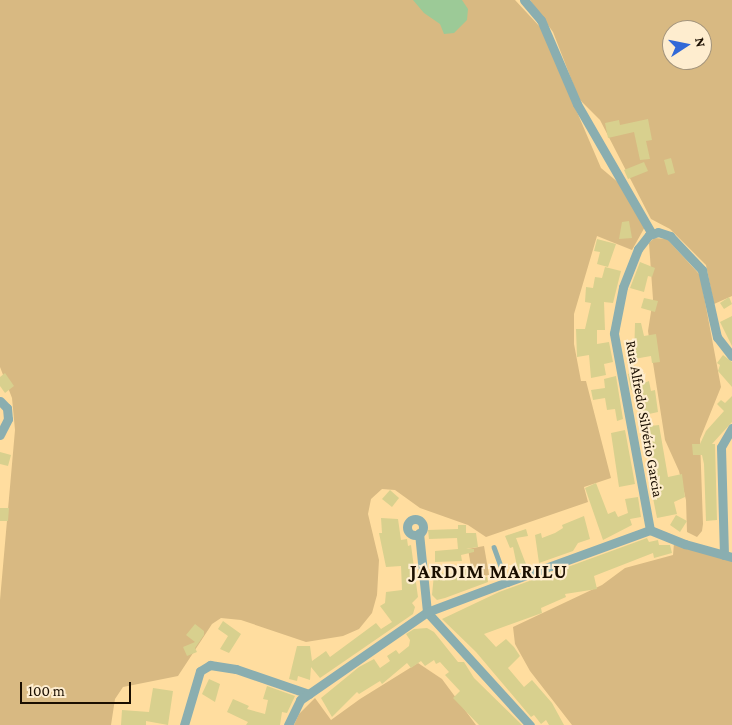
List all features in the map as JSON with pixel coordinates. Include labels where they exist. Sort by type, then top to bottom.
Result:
[{"type":"street","points":[[524,0],[541,20],[577,104],[652,234],[670,236],[702,270],[715,333],[721,346],[732,356]]},
{"type":"street","name":"Rua Alfredo Silvério Garcia","points":[[650,530],[616,353],[614,325],[623,287],[635,256],[652,234]]},
{"type":"street","points":[[0,401],[7,408],[8,424],[0,435]]},
{"type":"street","points":[[288,725],[300,700],[427,612],[650,530],[684,544],[728,556],[721,452],[722,440],[732,428]]},
{"type":"street","points":[[721,452],[732,453]]},
{"type":"street","points":[[419,533],[427,612],[530,725]]},
{"type":"street","points":[[184,725],[200,671],[210,665],[236,669],[309,694]]},
{"type":"lane","points":[[494,547],[507,582]]},
{"type":"shaded area","points":[[0,0],[515,0],[541,28],[601,168],[620,184],[646,225],[632,250],[597,236],[574,314],[574,344],[581,381],[586,381],[611,478],[584,487],[588,502],[486,537],[468,525],[420,508],[395,490],[382,489],[371,499],[368,514],[379,560],[377,595],[372,613],[359,629],[343,636],[306,642],[241,620],[221,618],[212,624],[178,676],[123,687],[115,699],[111,725],[0,725],[0,600],[15,430],[12,398],[0,367]]},
{"type":"shaded area","points":[[413,0],[462,0],[468,9],[467,20],[454,33],[444,34],[440,24],[424,13]]},
{"type":"shaded area","points":[[530,0],[732,0],[732,296],[714,304],[706,265],[670,229],[651,219],[600,120],[579,99],[553,32]]},
{"type":"shaded area","points":[[654,238],[667,239],[700,275],[721,387],[700,439],[703,524],[702,531],[697,537],[687,532],[686,500],[679,471],[665,440],[648,331],[653,299],[649,243]]},
{"type":"shaded area","points":[[674,543],[732,561],[732,725],[572,725],[530,671],[515,644],[513,627],[602,585],[625,568],[673,555]]},
{"type":"shaded area","points":[[484,546],[489,575],[473,578],[468,549]]},
{"type":"shaded area","points":[[418,663],[442,679],[476,725],[294,725],[299,714],[315,698],[331,720],[360,699]]},
{"type":"building","points":[[648,119],[652,140],[646,141],[650,159],[640,160],[634,132],[608,138],[605,123],[619,120],[620,125]]},
{"type":"building","points":[[671,158],[675,173],[668,175],[664,160]]},
{"type":"building","points":[[644,162],[648,171],[628,179],[624,170]]},
{"type":"building","points":[[629,221],[632,238],[619,239],[622,222]]},
{"type":"building","points":[[597,239],[616,244],[608,267],[597,264],[600,252],[594,251]]},
{"type":"building","points":[[640,262],[655,268],[652,277],[648,276],[644,292],[630,288]]},
{"type":"building","points":[[605,267],[621,271],[613,303],[604,302],[605,330],[597,330],[597,344],[609,342],[613,362],[604,364],[606,375],[591,378],[589,355],[577,357],[576,329],[585,329],[591,303],[585,302],[586,287],[593,288],[595,277],[602,278]]},
{"type":"building","points":[[729,297],[732,304],[724,309],[720,303]]},
{"type":"building","points":[[644,298],[658,301],[655,312],[641,308]]},
{"type":"building","points":[[732,316],[732,346],[720,322]]},
{"type":"building","points":[[635,323],[641,323],[644,336],[656,334],[660,362],[652,363],[651,356],[634,359]]},
{"type":"building","points":[[723,355],[732,362],[732,387],[718,371],[720,365],[717,363]]},
{"type":"building","points":[[641,371],[644,383],[649,381],[651,391],[655,390],[658,412],[640,416],[635,389],[631,390],[628,374]]},
{"type":"building","points":[[5,373],[14,386],[5,393],[0,386],[0,377]]},
{"type":"building","points":[[616,376],[623,419],[617,421],[615,409],[607,410],[605,398],[593,400],[591,390],[605,388],[604,379]]},
{"type":"building","points":[[732,396],[732,422],[712,444],[715,444],[717,520],[706,521],[704,464],[702,455],[693,455],[692,444],[700,444],[706,431],[724,411],[717,404],[721,400],[725,403]]},
{"type":"building","points":[[659,425],[668,477],[682,474],[685,497],[674,502],[677,514],[657,518],[652,493],[659,491],[641,427]]},
{"type":"building","points":[[625,430],[635,484],[619,487],[611,433]]},
{"type":"building","points":[[0,452],[11,455],[8,466],[0,464]]},
{"type":"building","points":[[596,483],[608,514],[615,511],[618,517],[628,513],[625,499],[638,497],[641,517],[630,519],[632,525],[603,540],[585,488]]},
{"type":"building","points":[[390,490],[399,498],[392,507],[382,499]]},
{"type":"building","points":[[0,508],[9,508],[8,521],[0,521]]},
{"type":"building","points":[[676,515],[687,521],[680,532],[670,525]]},
{"type":"building","points":[[584,516],[590,539],[578,543],[573,551],[539,563],[535,535],[541,533],[542,538],[555,533],[563,528],[562,525]]},
{"type":"building","points":[[381,518],[398,519],[401,540],[407,539],[408,546],[411,545],[418,597],[412,603],[415,607],[413,614],[320,678],[311,667],[310,680],[298,676],[297,681],[289,679],[297,646],[310,646],[312,661],[326,651],[330,657],[376,623],[381,629],[392,622],[380,606],[385,603],[386,592],[402,590],[401,566],[386,567],[379,533],[382,533]]},
{"type":"building","points":[[458,525],[466,525],[466,533],[476,533],[478,547],[466,549],[474,549],[474,552],[461,555],[462,561],[435,562],[435,551],[458,549],[457,538],[429,539],[428,530],[458,529]]},
{"type":"building","points":[[526,529],[528,536],[516,538],[527,567],[518,571],[513,547],[510,548],[505,536]]},
{"type":"building","points":[[647,538],[649,542],[658,540],[659,545],[670,545],[672,553],[654,558],[653,553],[594,576],[597,589],[565,594],[566,597],[541,608],[542,613],[484,634],[496,647],[506,639],[514,647],[520,656],[508,668],[524,687],[532,680],[552,703],[564,725],[549,725],[546,720],[541,724],[534,715],[531,717],[476,652],[442,619],[499,592]]},
{"type":"building","points":[[466,567],[469,580],[487,577],[488,582],[437,600],[432,595],[434,574],[459,572],[458,569]]},
{"type":"building","points":[[223,621],[241,634],[229,653],[220,649],[228,636],[218,629]]},
{"type":"building","points":[[195,624],[204,631],[204,635],[195,648],[197,652],[187,656],[183,647],[195,642],[186,635]]},
{"type":"building","points":[[427,628],[434,632],[458,662],[464,662],[474,678],[522,725],[479,725],[453,698],[460,691],[445,675],[449,672],[440,662],[436,664],[434,660],[425,666],[421,661],[411,668],[407,663],[382,684],[380,681],[359,694],[357,692],[332,717],[321,698],[359,667],[374,659],[380,668],[390,661],[387,656],[396,650],[399,654],[409,646],[410,640],[406,634],[414,629]]},
{"type":"building","points":[[209,679],[220,684],[215,702],[202,694]]},
{"type":"building","points":[[267,686],[295,696],[287,713],[282,712],[280,725],[246,725],[248,722],[227,712],[233,699],[249,706],[247,709],[265,714],[268,700],[263,699]]},
{"type":"building","points":[[153,688],[173,691],[168,725],[146,721],[146,725],[121,725],[122,710],[149,712]]},
{"type":"district","name":"JARDIM MARILU","points":[[489,571]]}]
